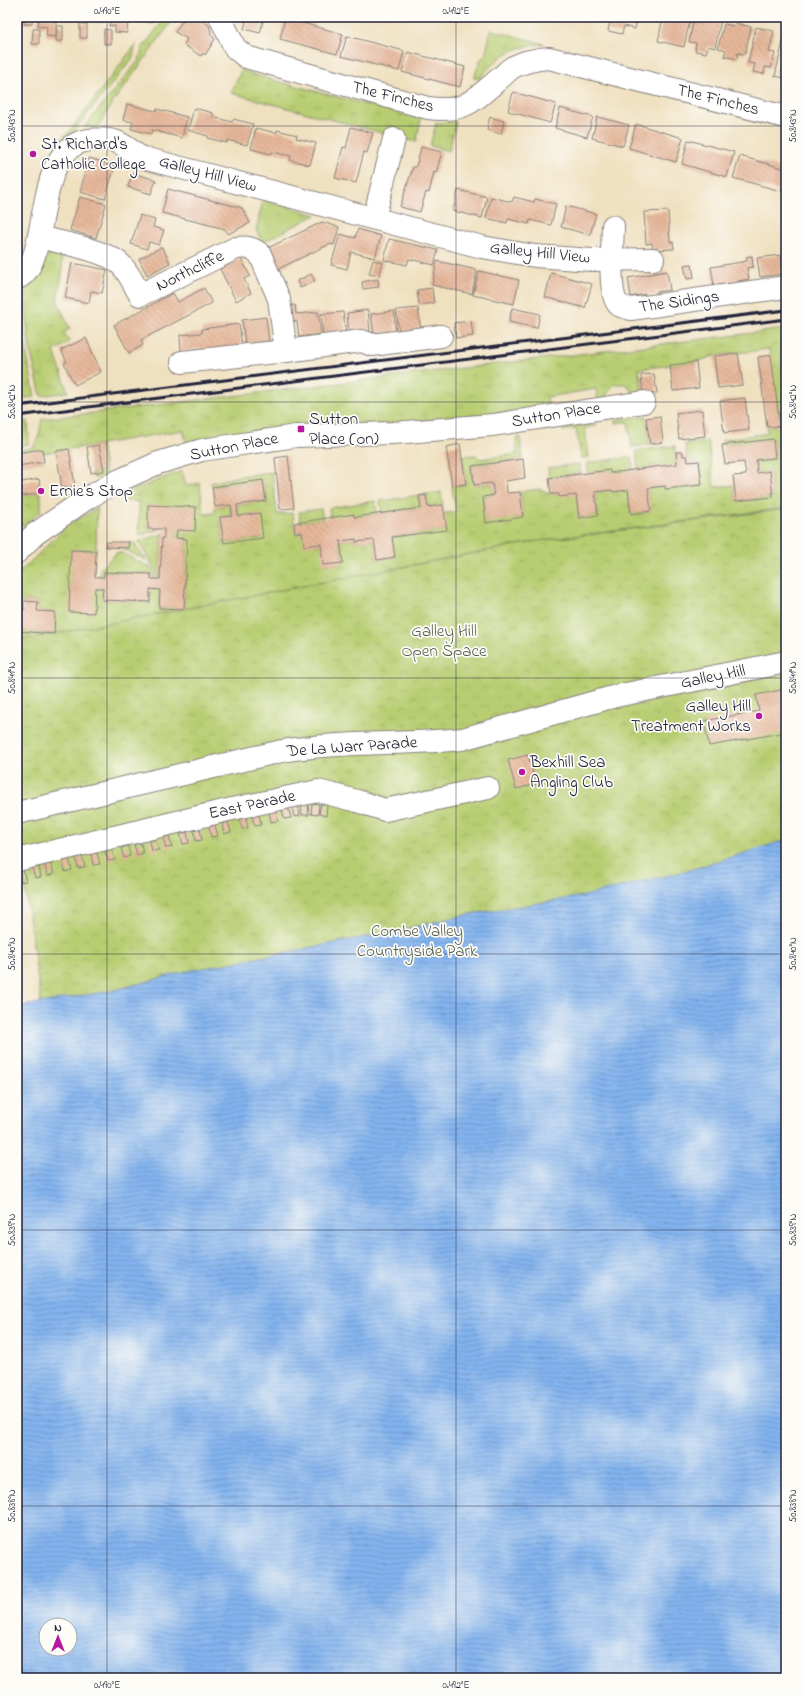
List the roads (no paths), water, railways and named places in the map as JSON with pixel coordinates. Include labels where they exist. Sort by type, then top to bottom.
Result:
[{"type":"street","name":"The Finches","points":[[220,17],[235,48],[246,57],[428,108],[443,110],[457,108],[470,103],[512,68],[530,60],[549,58],[786,117]]},
{"type":"street","name":"Galley Hill View","points":[[17,278],[22,276],[32,262],[47,191],[57,165],[66,152],[82,141],[98,139],[114,141],[140,157],[482,247],[535,256],[592,260],[654,259]]},
{"type":"street","points":[[374,218],[394,139]]},
{"type":"street","name":"Galley Hill View","points":[[613,259],[614,226]]},
{"type":"street","name":"Northcliffe","points":[[38,237],[102,255],[118,263],[126,270],[140,295],[236,248],[247,247],[255,250],[260,254],[279,299],[286,351]]},
{"type":"street","name":"The Sidings","points":[[613,259],[612,285],[615,300],[619,305],[631,309],[786,287]]},
{"type":"street","points":[[182,362],[362,341],[372,345],[441,336]]},
{"type":"street","name":"Sutton Place","points":[[17,552],[35,534],[88,497],[118,481],[158,464],[202,450],[296,436],[393,433],[493,425],[644,402]]},
{"type":"street","name":"Galley Hill","points":[[616,696],[786,662]]},
{"type":"street","name":"De La Warr Parade","points":[[17,813],[290,749],[312,746],[436,741],[462,738],[616,696]]},
{"type":"street","name":"East Parade","points":[[17,860],[224,811],[318,791],[386,810],[488,788]]},
{"type":"water","points":[[786,840],[786,1678],[17,1678],[17,1007],[115,990],[183,972],[397,931],[465,915],[584,896],[690,870]]},
{"type":"railway","points":[[17,406],[786,310]]},
{"type":"railway","points":[[17,416],[786,319]]},
{"type":"place","name":"St. Richard's Catholic College","points":[[33,154]]},
{"type":"place","name":"Sutton Place (on)","points":[[301,429]]},
{"type":"place","name":"Ernie's Stop","points":[[41,491]]},
{"type":"place","name":"Galley Hill Treatment Works","points":[[759,716]]},
{"type":"place","name":"Bexhill Sea Angling Club","points":[[522,772]]},
{"type":"park label","name":"Galley Hill Open Space","points":[[444,641]]},
{"type":"park label","name":"Combe Valley Countryside Park","points":[[417,941]]}]
